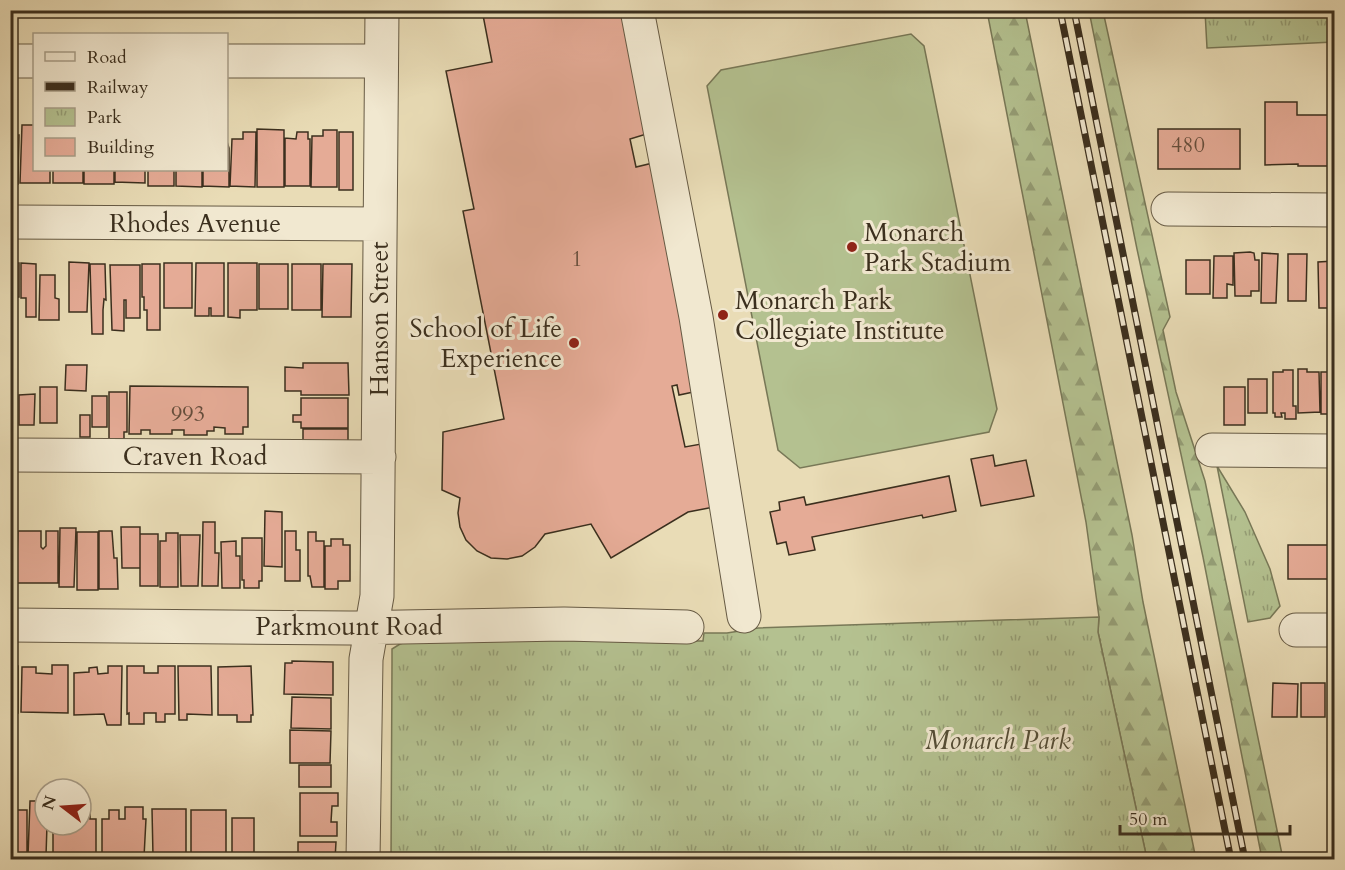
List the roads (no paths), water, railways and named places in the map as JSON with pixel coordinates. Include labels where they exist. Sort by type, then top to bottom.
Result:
[{"type":"street","name":"Hanson Street","points":[[363,860],[366,659],[377,596],[382,10]]},
{"type":"street","points":[[637,10],[696,317],[744,616]]},
{"type":"street","points":[[10,61],[33,61]]},
{"type":"street","points":[[228,61],[381,61]]},
{"type":"street","points":[[1168,209],[1335,210]]},
{"type":"street","name":"Rhodes Avenue","points":[[10,222],[380,224]]},
{"type":"street","points":[[1212,450],[1335,451]]},
{"type":"street","name":"Craven Road","points":[[10,455],[379,457]]},
{"type":"street","name":"Parkmount Road","points":[[10,625],[372,628],[564,624],[687,627]]},
{"type":"street","points":[[1296,630],[1335,630]]},
{"type":"railway","points":[[1060,10],[1231,860]]},
{"type":"railway","points":[[1074,10],[1245,860]]},
{"type":"place","name":"Monarch Park Stadium","points":[[852,247]]},
{"type":"place","name":"Monarch Park Collegiate Institute","points":[[723,315]]},
{"type":"place","name":"School of Life Experience","points":[[574,343]]},
{"type":"park label","name":"Monarch Park","points":[[998,740]]}]
